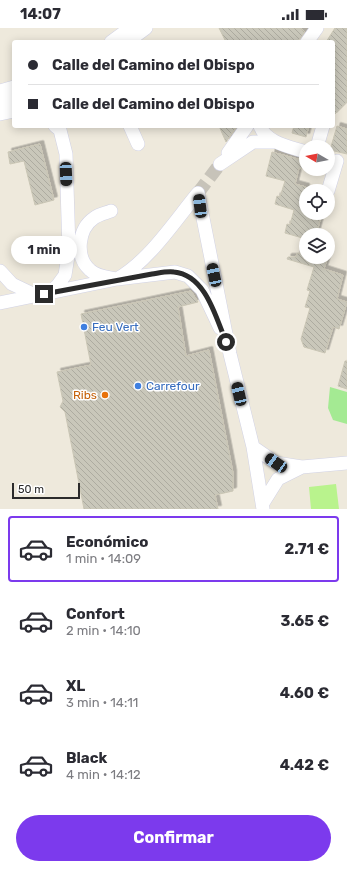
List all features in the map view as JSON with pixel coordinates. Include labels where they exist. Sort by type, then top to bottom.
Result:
[{"type":"street","points":[[114,40],[130,28]]},
{"type":"street","points":[[130,40],[146,28]]},
{"type":"street","points":[[308,40],[317,28]]},
{"type":"street","points":[[0,91],[12,88]]},
{"type":"street","points":[[0,104],[12,100]]},
{"type":"street","points":[[0,114],[12,111]]},
{"type":"street","points":[[49,293],[65,275],[69,250],[66,154],[60,130],[58,128]]},
{"type":"street","points":[[246,128],[220,164],[253,142],[262,128]]},
{"type":"street","points":[[264,128],[276,142]]},
{"type":"street","points":[[319,140],[322,128]]},
{"type":"street","points":[[253,142],[276,142],[299,150]]},
{"type":"street","points":[[330,184],[337,161]]},
{"type":"street","points":[[69,250],[79,223],[85,214],[90,210],[109,207],[87,225],[81,238],[81,254],[85,265],[90,271],[102,276],[117,279],[131,271],[142,260],[198,193],[230,354],[253,447],[263,506]]},
{"type":"street","points":[[0,271],[12,284],[35,296]]},
{"type":"street","points":[[0,303],[117,279],[170,272],[188,276],[199,286],[207,298],[230,354]]},
{"type":"street","points":[[253,447],[276,463],[302,467],[347,463]]},
{"type":"street","points":[[263,506],[278,479],[302,467]]},
{"type":"green space","points":[[330,387],[347,392],[347,424],[333,420],[328,408]]},
{"type":"green space","points":[[336,484],[339,509],[311,509],[309,487]]},
{"type":"building","points":[[219,28],[300,28],[305,32],[299,40],[225,40]]},
{"type":"building","points":[[335,28],[347,28],[347,102],[335,114],[335,40],[327,40]]},
{"type":"building","points":[[337,126],[347,129],[347,154],[335,151],[335,140],[333,140]]},
{"type":"building","points":[[220,128],[236,128],[226,142]]},
{"type":"building","points":[[293,128],[308,128],[306,137],[292,133]]},
{"type":"building","points":[[40,144],[54,200],[35,205],[24,161],[10,164],[8,152]]},
{"type":"building","points":[[272,152],[299,159],[299,168],[295,184],[299,185],[299,220],[320,220],[318,228],[299,228],[299,237],[285,233],[287,224],[290,225],[294,210],[275,204],[277,196],[280,197],[285,181],[266,176]]},
{"type":"building","points":[[297,253],[299,254],[299,263],[287,259],[288,257],[296,257]]},
{"type":"building","points":[[304,264],[326,264],[324,269],[343,275],[337,299],[347,302],[339,329],[333,327],[325,353],[304,347],[301,339],[310,308],[305,307],[310,291],[307,290],[314,267]]},
{"type":"building","name":"Carrefour","points":[[191,291],[198,302],[178,307],[186,356],[209,350],[233,473],[233,491],[215,495],[218,509],[84,509],[65,412],[60,407],[63,401],[57,372],[91,365],[81,314]]},
{"type":"building","points":[[345,361],[347,361],[347,389],[338,386]]},
{"type":"tunnel","points":[[198,193],[220,164]]},
{"type":"place","name":"Feu Vert","points":[[84,327]]},
{"type":"place","name":"Carrefour","points":[[138,386]]},
{"type":"place","name":"Ribs","points":[[105,395]]},
{"type":"route","points":[[44,294],[117,279],[175,272],[188,276],[196,282],[202,290],[226,342]]}]
